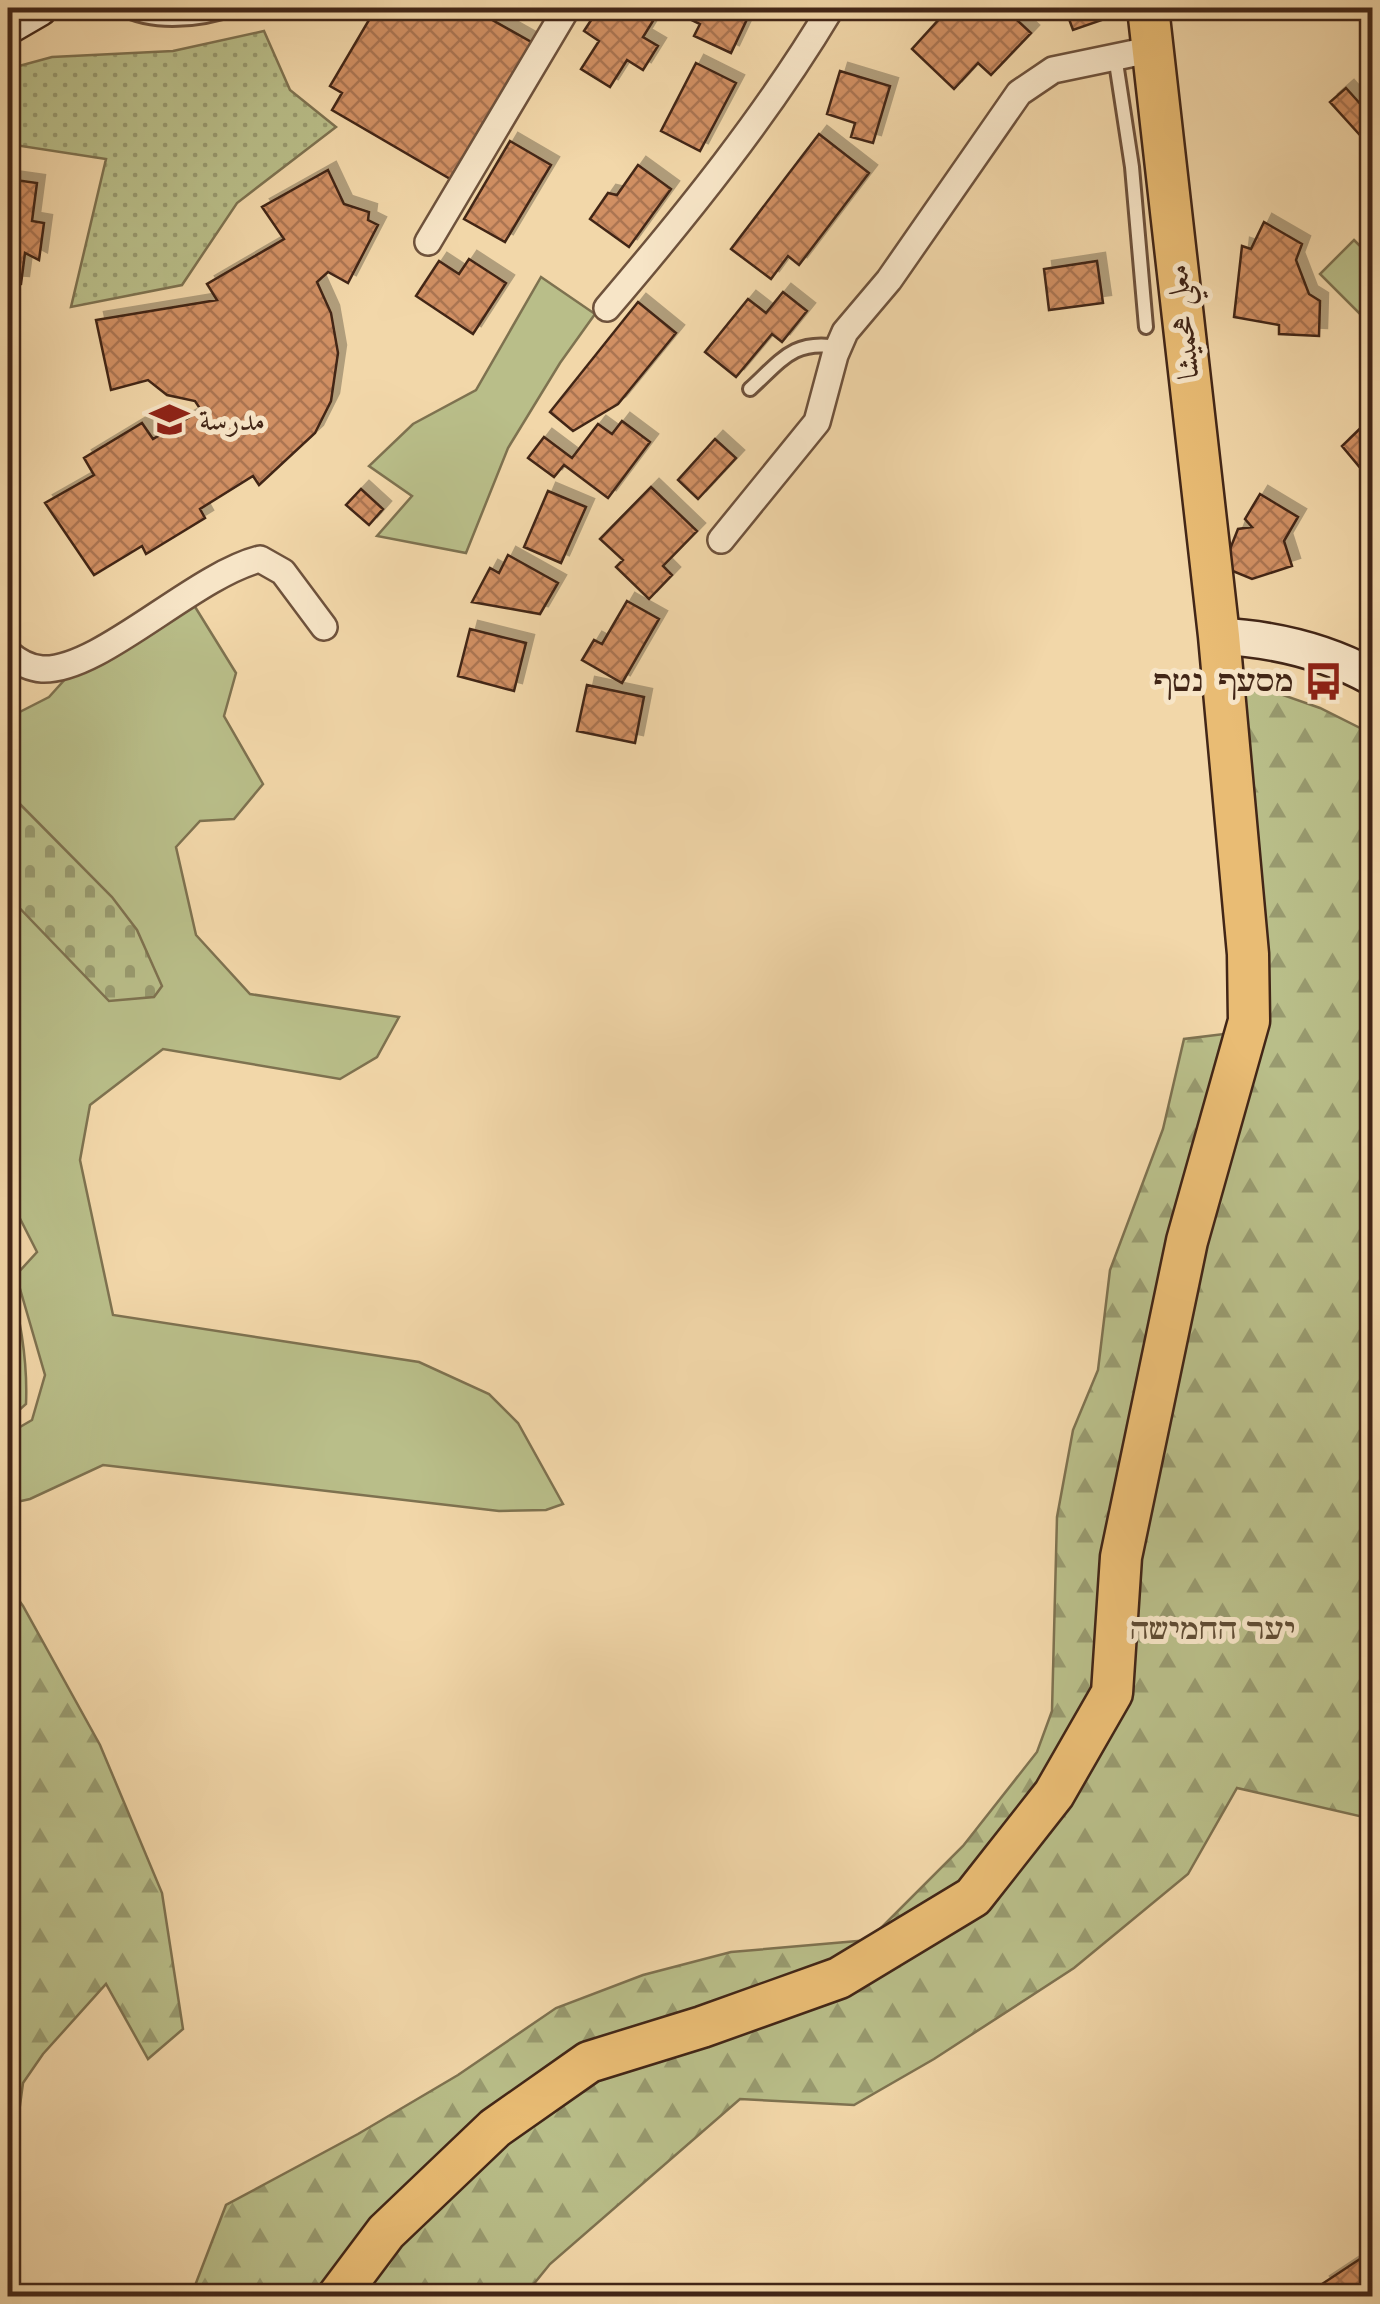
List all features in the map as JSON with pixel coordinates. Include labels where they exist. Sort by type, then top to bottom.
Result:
[{"type":"main road","points":[[8,25],[16,8]]},
{"type":"main road","points":[[8,25],[39,8]]},
{"type":"main road","name":"معلي هحميشا","points":[[338,2296],[386,2232],[496,2128],[590,2062],[702,2028],[839,1978],[973,1897],[1054,1794],[1112,1693],[1120,1558],[1187,1240],[1248,1021],[1248,954],[1218,636],[1134,52],[1148,8]]},
{"type":"main road","points":[[1218,636],[1252,638],[1307,650],[1372,678]]},
{"type":"street","points":[[428,242],[567,8]]},
{"type":"street","points":[[606,308],[679,224],[788,76],[831,8]]},
{"type":"street","points":[[721,540],[817,422],[838,347],[846,332],[889,280],[1019,93],[1053,70],[1134,52]]},
{"type":"street","points":[[8,653],[26,666],[44,669],[69,664],[100,651],[177,598],[236,565],[260,559],[283,572],[324,627]]},
{"type":"lane","points":[[122,8],[144,17],[175,18],[235,8]]},
{"type":"lane","points":[[1134,52],[1132,166],[1146,327]]},
{"type":"lane","points":[[750,389],[794,349],[822,344],[838,347]]},
{"type":"green space","points":[[264,31],[290,90],[336,127],[237,203],[182,285],[71,307],[106,159],[8,144],[8,69],[52,57],[173,51]]},
{"type":"green space","points":[[1354,240],[1372,258],[1372,326],[1320,274]]},
{"type":"green space","points":[[541,277],[595,314],[508,448],[466,553],[377,536],[412,496],[369,466],[413,424],[476,390]]},
{"type":"green space","points":[[184,589],[236,673],[224,716],[263,784],[234,819],[200,821],[176,847],[196,935],[250,994],[399,1017],[377,1057],[340,1079],[163,1049],[90,1105],[80,1160],[113,1315],[419,1362],[489,1394],[518,1423],[563,1504],[546,1510],[499,1511],[103,1465],[30,1499],[8,1504],[8,1434],[32,1420],[45,1375],[16,1275],[37,1252],[8,1195],[8,718],[49,697],[96,645]]},
{"type":"green space","name":"יער החמישה","points":[[1240,680],[1320,708],[1372,734],[1372,1819],[1237,1788],[1188,1874],[1074,1968],[934,2059],[854,2105],[740,2099],[550,2264],[524,2296],[191,2296],[226,2205],[458,2075],[556,2008],[643,1975],[731,1952],[869,1940],[963,1846],[1037,1752],[1052,1711],[1057,1517],[1073,1430],[1098,1370],[1110,1270],[1163,1129],[1184,1039],[1249,1031]]},
{"type":"green space","points":[[8,792],[112,897],[137,930],[162,986],[154,997],[109,1001],[8,896]]},
{"type":"green space","points":[[8,1270],[22,1336],[26,1404],[8,1420]]},
{"type":"green space","points":[[8,1585],[100,1745],[162,1893],[183,2029],[148,2059],[106,1984],[43,2054],[23,2083],[11,2172],[18,2296],[8,2296]]},
{"type":"building","points":[[376,8],[471,8],[533,43],[452,180],[332,110],[342,93],[330,86]]},
{"type":"building","points":[[599,8],[661,8],[643,37],[658,46],[643,70],[627,60],[610,87],[581,69],[599,41],[584,31]]},
{"type":"building","points":[[680,8],[768,8],[763,19],[750,13],[731,53],[694,36],[700,24],[677,13]]},
{"type":"building","points":[[931,8],[1004,8],[1031,33],[991,75],[978,63],[954,89],[912,49],[941,17]]},
{"type":"building","points":[[1065,8],[1120,8],[1122,13],[1073,30]]},
{"type":"building","points":[[696,63],[736,83],[700,151],[661,131]]},
{"type":"building","points":[[840,71],[890,86],[873,143],[851,137],[855,123],[827,114]]},
{"type":"building","points":[[1346,88],[1372,117],[1372,140],[1368,144],[1330,102]]},
{"type":"building","points":[[819,134],[869,173],[799,265],[788,256],[771,279],[731,249]]},
{"type":"building","points":[[510,141],[551,165],[505,242],[464,219]]},
{"type":"building","points":[[638,165],[671,189],[629,247],[590,219],[608,193],[617,195]]},
{"type":"building","points":[[328,170],[344,204],[369,212],[368,220],[378,225],[348,283],[328,272],[317,282],[331,313],[338,353],[331,401],[315,433],[259,485],[253,476],[200,509],[205,518],[146,554],[142,546],[94,575],[45,503],[94,475],[84,458],[142,423],[153,439],[201,410],[195,401],[167,395],[148,380],[111,390],[96,320],[217,300],[207,284],[284,239],[262,207]]},
{"type":"building","points":[[8,179],[37,183],[32,221],[44,223],[39,260],[25,253],[21,284],[8,283]]},
{"type":"building","points":[[1264,222],[1302,244],[1296,260],[1309,294],[1320,301],[1319,336],[1279,334],[1279,325],[1234,317],[1242,246],[1251,249]]},
{"type":"building","points":[[469,259],[506,283],[473,334],[416,296],[439,261],[459,274]]},
{"type":"building","points":[[1097,261],[1103,303],[1049,310],[1044,269]]},
{"type":"building","points":[[783,292],[807,311],[782,342],[772,334],[736,377],[705,352],[748,299],[766,313]]},
{"type":"building","points":[[638,302],[676,333],[618,404],[573,431],[550,412]]},
{"type":"building","points":[[1372,417],[1372,482],[1342,446]]},
{"type":"building","points":[[622,421],[650,442],[608,498],[564,465],[554,477],[528,458],[544,437],[572,458],[598,424],[612,434]]},
{"type":"building","points":[[715,439],[736,458],[698,499],[678,480]]},
{"type":"building","points":[[651,487],[697,531],[663,566],[672,575],[649,599],[616,567],[623,560],[600,539]]},
{"type":"building","points":[[361,489],[383,509],[369,525],[346,505]]},
{"type":"building","points":[[548,491],[586,507],[561,563],[524,547]]},
{"type":"building","points":[[1260,494],[1298,517],[1284,541],[1292,566],[1252,579],[1223,567],[1238,529],[1252,527],[1245,519]]},
{"type":"building","points":[[508,555],[558,583],[540,614],[472,602],[490,568],[499,573]]},
{"type":"building","points":[[627,601],[659,619],[622,683],[582,660],[594,640],[602,644]]},
{"type":"building","points":[[470,629],[526,643],[514,691],[458,676]]},
{"type":"building","points":[[587,685],[644,697],[635,743],[577,731]]},
{"type":"building","points":[[1372,2251],[1372,2296],[1330,2296],[1322,2284]]},
{"type":"place","name":"مدرسة","points":[[169,420]]},
{"type":"place","name":"מסעף נטף","points":[[1324,681]]}]
